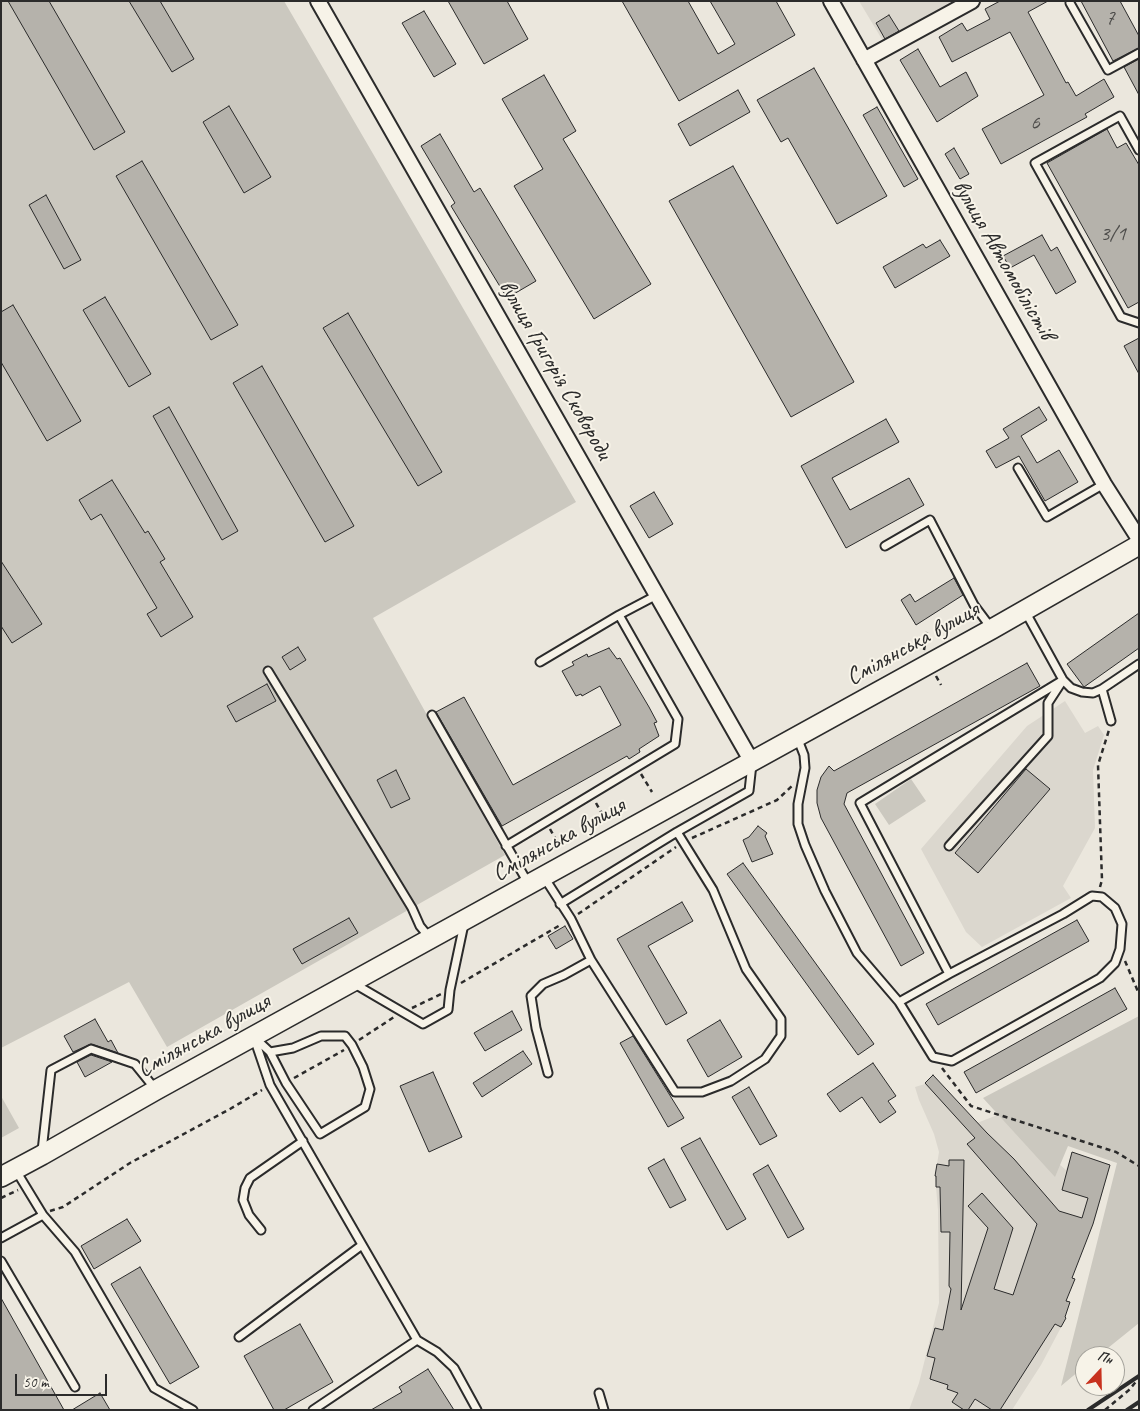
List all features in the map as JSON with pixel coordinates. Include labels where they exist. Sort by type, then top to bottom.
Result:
[{"type":"main road","name":"Смілянська вулиця","points":[[8,1173],[1025,611],[1139,545]]},
{"type":"street","name":"вулиця Григорія Сковороди","points":[[318,1],[752,762]]},
{"type":"street","name":"вулиця Автомобілістів","points":[[831,1],[1104,484],[1139,539]]},
{"type":"street","points":[[864,60],[972,1]]},
{"type":"lane","points":[[1070,4],[1108,70],[1139,53]]},
{"type":"lane","points":[[1139,150],[1120,116],[1035,163],[1120,317],[1139,323]]},
{"type":"lane","points":[[1018,468],[1047,517],[1104,484]]},
{"type":"lane","points":[[885,546],[930,520],[974,605],[992,629]]},
{"type":"lane","points":[[540,662],[658,595]]},
{"type":"lane","points":[[1025,611],[1063,680],[1071,688],[1082,692],[1094,693],[1139,664]]},
{"type":"lane","points":[[506,846],[676,744],[678,719],[619,616]]},
{"type":"lane","points":[[268,671],[412,908],[420,926],[431,940]]},
{"type":"lane","points":[[949,846],[1048,736],[1048,704],[1063,680]]},
{"type":"lane","points":[[949,974],[860,802],[1063,680]]},
{"type":"lane","points":[[1102,689],[1111,721]]},
{"type":"lane","points":[[432,715],[506,846],[560,904],[571,919],[591,960],[675,1092],[702,1092],[731,1081],[765,1058],[781,1036],[781,1019],[746,969],[713,890],[677,832]]},
{"type":"lane","points":[[797,737],[804,755],[805,768],[798,804],[798,824],[805,845],[825,891],[857,953],[899,1002],[933,1057],[952,1061],[1100,978],[1115,963],[1120,949],[1122,924],[1115,908],[1102,897],[1092,896],[1063,914],[899,1002]]},
{"type":"lane","points":[[560,904],[677,832],[749,791],[752,762]]},
{"type":"lane","points":[[353,983],[423,1024],[448,1010],[450,990],[465,921]]},
{"type":"lane","points":[[548,1073],[536,1028],[531,996],[543,984],[564,976],[591,960]]},
{"type":"lane","points":[[254,1038],[270,1052],[286,1083],[320,1134],[365,1107],[370,1089],[363,1067],[352,1045],[344,1036],[321,1036],[293,1048],[270,1052]]},
{"type":"lane","points":[[254,1038],[270,1085],[417,1340],[437,1352],[454,1368],[477,1410]]},
{"type":"lane","points":[[42,1155],[51,1070],[90,1049],[135,1064],[156,1090]]},
{"type":"lane","points":[[262,1230],[249,1215],[246,1208],[243,1200],[245,1188],[250,1178],[303,1141]]},
{"type":"lane","points":[[8,1173],[26,1186],[43,1215],[76,1252],[154,1388],[192,1410]]},
{"type":"lane","points":[[1,1238],[43,1215]]},
{"type":"lane","points":[[239,1337],[362,1245]]},
{"type":"lane","points":[[1,1261],[75,1387]]},
{"type":"lane","points":[[313,1410],[417,1340]]},
{"type":"lane","points":[[599,1394],[604,1410]]},
{"type":"path","points":[[923,654],[927,632]]},
{"type":"path","points":[[935,675],[941,685]]},
{"type":"path","points":[[1097,896],[1102,880],[1098,765],[1111,721]]},
{"type":"path","points":[[636,768],[652,792]]},
{"type":"path","points":[[286,1083],[352,1045],[402,1013],[450,990],[571,919],[682,842],[777,800],[795,784],[805,768]]},
{"type":"path","points":[[591,795],[605,819]]},
{"type":"path","points":[[546,822],[559,846]]},
{"type":"path","points":[[1120,949],[1139,994]]},
{"type":"path","points":[[933,1057],[971,1106],[1116,1152],[1139,1166]]},
{"type":"path","points":[[43,1215],[63,1207],[130,1163],[270,1085]]},
{"type":"path","points":[[1,1198],[26,1186]]},
{"type":"path","points":[[1105,1410],[1129,1390],[1139,1378]]},
{"type":"shaded area","points":[[1,1],[284,1],[576,502],[373,618],[505,855],[167,1047],[129,982],[1,1048]]},
{"type":"shaded area","points":[[859,1],[963,1],[886,46]]},
{"type":"shaded area","points":[[1065,701],[1085,733],[1098,726],[1104,735],[1093,770],[1095,828],[1063,886],[1071,898],[982,947],[966,932],[921,849],[1027,726]]},
{"type":"shaded area","points":[[911,779],[926,801],[889,825],[875,804]]},
{"type":"shaded area","points":[[1139,1016],[1139,1323],[1110,1346],[1075,1346],[1075,1374],[1061,1386],[1117,1163],[1068,1146],[1055,1177],[983,1098]]},
{"type":"shaded area","points":[[933,1075],[977,1123],[1000,1114],[1066,1170],[1072,1152],[1110,1165],[1095,1219],[1072,1278],[1075,1279],[1066,1300],[1070,1302],[1066,1318],[1041,1365],[1012,1410],[909,1410],[919,1383],[939,1303],[938,1210],[935,1176],[939,1152],[934,1134],[915,1087],[925,1084]]},
{"type":"shaded area","points":[[1,1096],[19,1128],[1,1138]]},
{"type":"building","points":[[8,1],[49,1],[125,132],[94,150]]},
{"type":"building","points":[[129,1],[160,1],[194,59],[172,72]]},
{"type":"building","points":[[448,1],[507,1],[528,39],[484,64]]},
{"type":"building","points":[[622,1],[688,1],[718,54],[735,44],[710,1],[776,1],[795,35],[679,101]]},
{"type":"building","points":[[1000,1],[1048,1],[1028,12],[1066,83],[1068,82],[1076,96],[1104,79],[1114,97],[1085,114],[1087,117],[1001,164],[982,129],[1044,95],[1010,32],[952,62],[939,37],[962,23],[967,31],[990,19],[985,9]]},
{"type":"building","points":[[1081,1],[1120,1],[1139,36],[1139,48],[1113,61]]},
{"type":"building","points":[[424,11],[456,64],[434,77],[402,23]]},
{"type":"building","points":[[889,15],[899,31],[885,39],[876,23]]},
{"type":"building","points":[[918,49],[940,87],[966,72],[978,96],[937,122],[900,60]]},
{"type":"building","points":[[1139,59],[1139,95],[1124,67]]},
{"type":"building","points":[[814,68],[887,196],[837,224],[788,138],[781,142],[757,100]]},
{"type":"building","points":[[544,75],[576,131],[563,139],[651,284],[594,319],[514,186],[543,169],[502,99]]},
{"type":"building","points":[[738,90],[750,112],[690,146],[678,124]]},
{"type":"building","points":[[229,106],[271,177],[244,193],[203,122]]},
{"type":"building","points":[[877,107],[918,179],[904,187],[863,115]]},
{"type":"building","points":[[1107,129],[1117,148],[1126,143],[1139,165],[1139,302],[1128,308],[1047,163]]},
{"type":"building","points":[[440,134],[474,192],[480,188],[536,281],[507,298],[451,206],[455,203],[421,146]]},
{"type":"building","points":[[954,148],[969,174],[960,179],[945,154]]},
{"type":"building","points":[[142,161],[238,325],[211,340],[116,176]]},
{"type":"building","points":[[733,166],[854,382],[791,417],[669,201]]},
{"type":"building","points":[[46,195],[81,260],[64,269],[29,205]]},
{"type":"building","points":[[1042,235],[1051,251],[1057,247],[1076,282],[1056,294],[1034,255],[1010,268],[1003,256]]},
{"type":"building","points":[[940,240],[950,256],[895,288],[883,267],[923,244],[926,248]]},
{"type":"building","points":[[105,297],[151,374],[129,387],[83,310]]},
{"type":"building","points":[[13,305],[81,421],[47,441],[1,362],[1,312]]},
{"type":"building","points":[[348,313],[442,472],[418,486],[323,328]]},
{"type":"building","points":[[1139,338],[1139,374],[1124,346]]},
{"type":"building","points":[[262,366],[354,526],[325,542],[233,383]]},
{"type":"building","points":[[169,407],[238,531],[222,540],[153,416]]},
{"type":"building","points":[[1039,407],[1047,420],[1021,436],[1037,463],[1059,450],[1078,482],[1045,501],[1019,456],[996,468],[986,451],[1009,438],[1003,429]]},
{"type":"building","points":[[886,419],[899,442],[832,478],[850,510],[909,478],[924,505],[846,548],[801,466]]},
{"type":"building","points":[[112,480],[145,533],[148,531],[165,559],[160,562],[193,617],[161,637],[147,614],[157,608],[101,514],[91,520],[79,500]]},
{"type":"building","points":[[654,492],[673,524],[649,538],[630,506]]},
{"type":"building","points":[[1,561],[42,624],[12,643],[1,626]]},
{"type":"building","points":[[954,578],[963,595],[916,625],[901,600],[910,594],[915,602]]},
{"type":"building","points":[[1139,613],[1139,648],[1084,687],[1067,664]]},
{"type":"building","points":[[298,647],[306,660],[290,670],[282,657]]},
{"type":"building","points":[[609,648],[617,659],[620,658],[649,707],[657,722],[654,723],[659,736],[639,749],[640,752],[629,759],[627,756],[502,826],[436,712],[464,697],[513,785],[621,725],[600,686],[582,696],[581,694],[576,696],[562,671],[574,665],[572,662],[587,654],[588,657]]},
{"type":"building","points":[[1027,663],[1040,686],[847,793],[844,804],[924,953],[901,966],[821,818],[817,803],[817,790],[821,777],[829,766],[834,771]]},
{"type":"building","points":[[267,684],[276,701],[236,722],[227,706]]},
{"type":"building","points":[[1026,769],[1050,789],[978,873],[955,853]]},
{"type":"building","points":[[396,770],[410,799],[391,808],[377,780]]},
{"type":"building","points":[[758,826],[767,833],[765,836],[773,854],[752,862],[743,840],[749,837]]},
{"type":"building","points":[[743,863],[874,1044],[858,1055],[727,874]]},
{"type":"building","points":[[682,902],[693,921],[648,946],[687,1013],[666,1025],[617,939]]},
{"type":"building","points":[[349,918],[358,933],[302,964],[293,949]]},
{"type":"building","points":[[1077,920],[1089,941],[938,1025],[926,1004]]},
{"type":"building","points":[[565,926],[573,939],[556,949],[548,936]]},
{"type":"building","points":[[1115,988],[1127,1009],[976,1093],[964,1072]]},
{"type":"building","points":[[512,1011],[522,1030],[485,1051],[474,1033]]},
{"type":"building","points":[[95,1019],[108,1042],[111,1040],[118,1053],[91,1044],[73,1052],[64,1036]]},
{"type":"building","points":[[720,1020],[742,1057],[708,1077],[687,1040]]},
{"type":"building","points":[[633,1036],[684,1118],[668,1127],[620,1043]]},
{"type":"building","points":[[523,1051],[532,1064],[482,1097],[473,1083]]},
{"type":"building","points":[[91,1055],[112,1062],[85,1077],[77,1062]]},
{"type":"building","points":[[873,1063],[896,1096],[888,1101],[896,1112],[880,1123],[862,1097],[840,1112],[827,1094]]},
{"type":"building","points":[[433,1072],[462,1137],[429,1152],[400,1086]]},
{"type":"building","points":[[933,1075],[1014,1159],[1059,1211],[1082,1218],[1088,1198],[1062,1190],[1072,1152],[1110,1165],[1093,1224],[1072,1278],[1075,1279],[1066,1301],[1070,1302],[1066,1318],[1061,1327],[1055,1324],[1000,1410],[992,1410],[975,1399],[968,1410],[964,1410],[952,1402],[958,1393],[947,1389],[948,1385],[930,1379],[935,1358],[927,1356],[935,1328],[943,1330],[951,1289],[949,1286],[950,1232],[941,1232],[940,1187],[936,1187],[935,1176],[937,1164],[949,1166],[949,1160],[964,1160],[961,1310],[988,1228],[968,1206],[982,1193],[1013,1228],[994,1289],[1013,1295],[1037,1224],[967,1144],[975,1138],[925,1083]]},
{"type":"building","points":[[749,1087],[777,1136],[760,1145],[732,1097]]},
{"type":"building","points":[[700,1138],[746,1219],[727,1230],[681,1148]]},
{"type":"building","points":[[664,1159],[686,1200],[670,1208],[648,1168]]},
{"type":"building","points":[[768,1165],[804,1229],[788,1238],[753,1174]]},
{"type":"building","points":[[127,1219],[141,1241],[94,1269],[81,1246]]},
{"type":"building","points":[[140,1267],[199,1367],[170,1384],[111,1284]]},
{"type":"building","points":[[1,1298],[64,1410],[1,1410]]},
{"type":"building","points":[[300,1324],[333,1382],[284,1410],[274,1410],[244,1356]]},
{"type":"building","points":[[428,1369],[454,1410],[371,1410],[402,1392],[399,1387]]},
{"type":"building","points":[[100,1393],[110,1410],[72,1410]]},
{"type":"railway","points":[[1088,1410],[1139,1376]]},
{"type":"railway","points":[[1127,1410],[1139,1402]]}]
